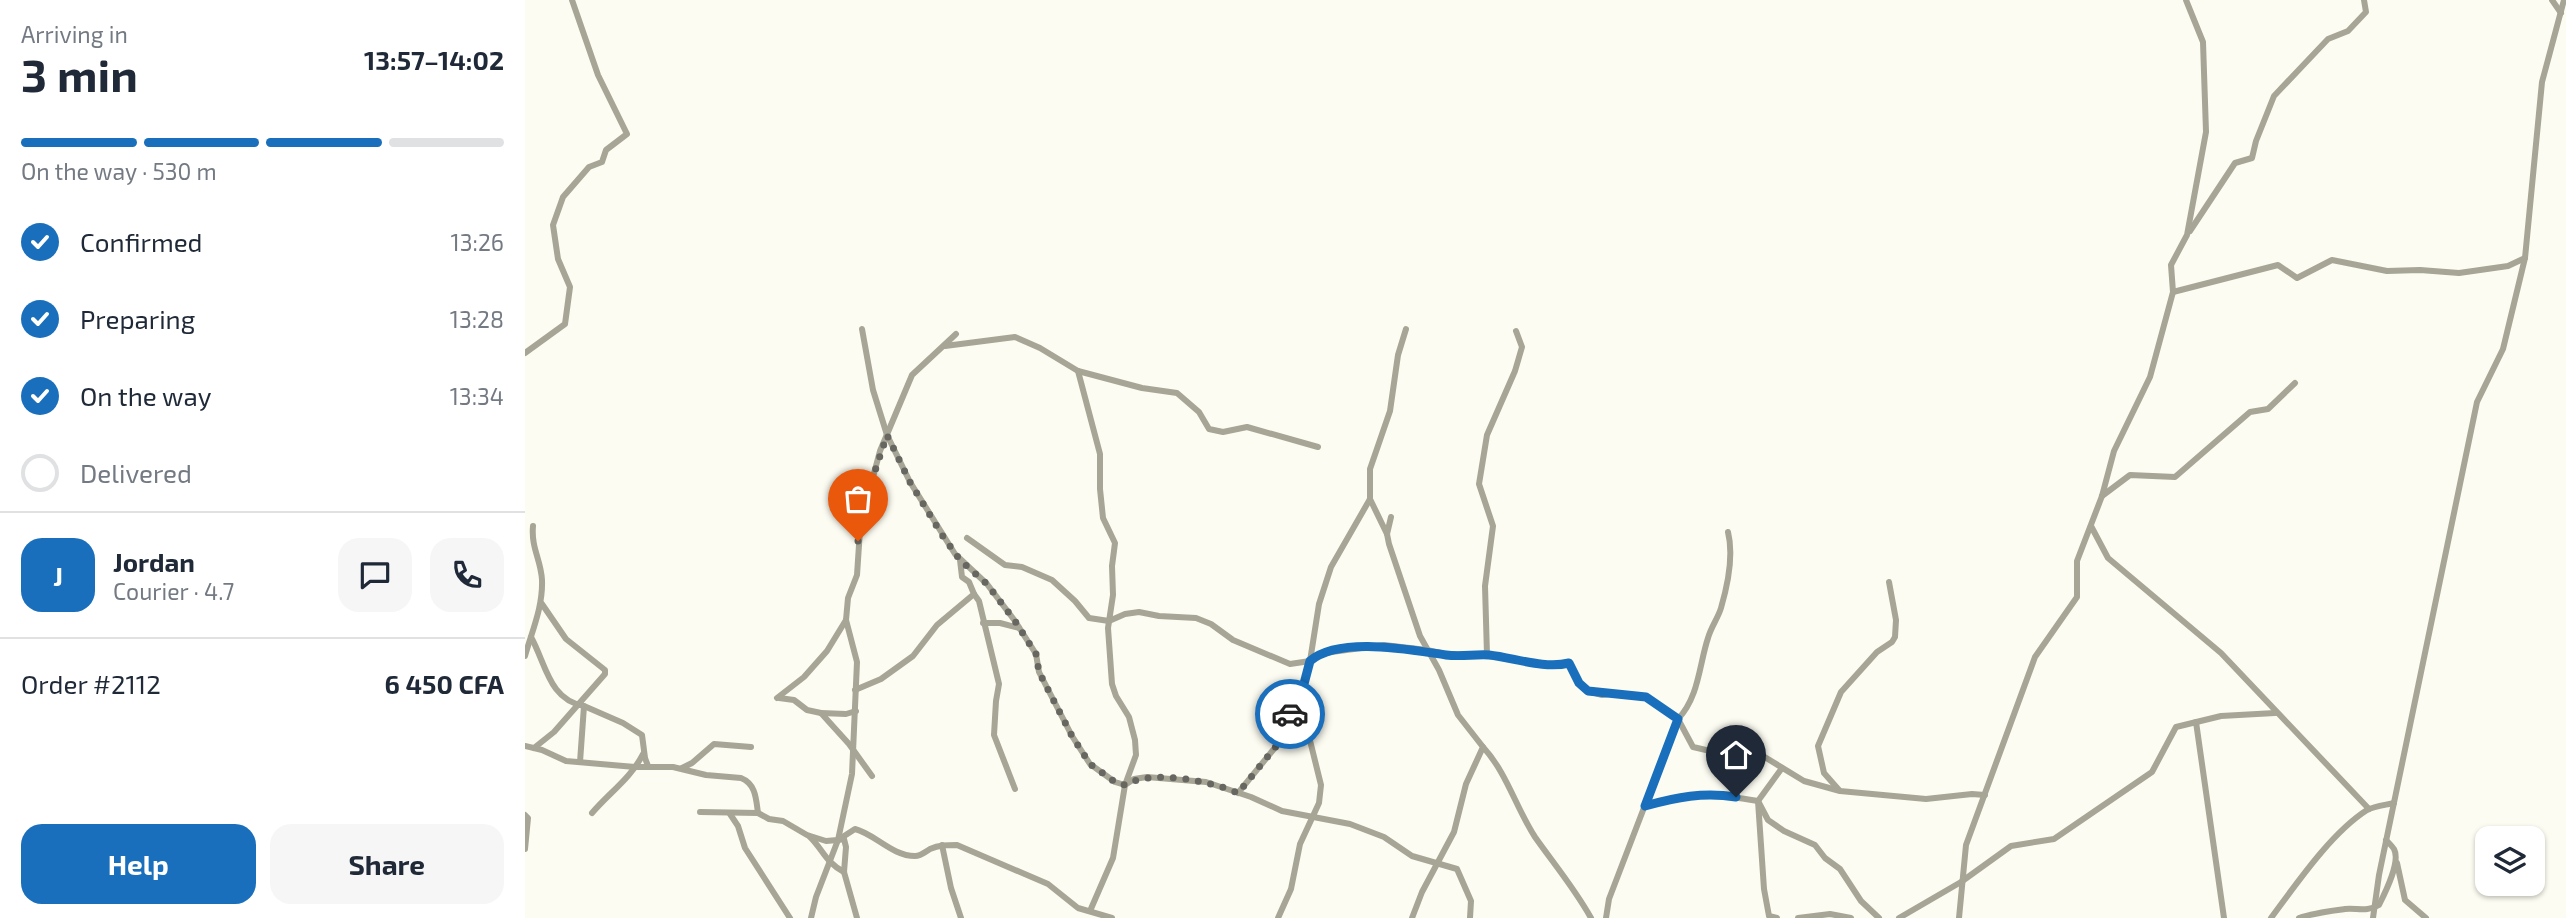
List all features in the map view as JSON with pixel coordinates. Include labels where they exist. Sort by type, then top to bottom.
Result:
[{"type":"street","points":[[525,353],[565,324],[571,287],[558,259],[553,225],[562,197],[589,167],[602,162],[606,150],[627,134],[598,75],[572,0]]},
{"type":"street","points":[[2186,0],[2203,42],[2206,132],[2187,235]]},
{"type":"street","points":[[1959,918],[1966,845],[2035,657],[2077,597],[2077,561],[2102,496],[2114,451],[2150,377],[2173,292],[2171,265],[2187,235],[2235,163],[2252,158],[2274,96],[2328,38],[2348,31],[2366,12],[2364,0]]},
{"type":"street","points":[[2552,0],[2561,13]]},
{"type":"street","points":[[2373,918],[2386,840],[2477,402],[2503,349],[2525,258],[2543,82],[2564,0]]},
{"type":"street","points":[[2173,292],[2278,265],[2297,278],[2332,260],[2387,271],[2459,273],[2508,266],[2525,258]]},
{"type":"street","points":[[862,329],[873,390],[887,435],[910,482],[960,560],[987,584],[1036,654],[1039,672],[1072,736],[1090,764],[1115,782],[1125,785],[1139,778],[1206,782],[1282,811],[1357,826],[1384,837],[1412,856],[1457,869],[1471,901],[1470,918]]},
{"type":"street","points":[[1406,329],[1398,355],[1390,411],[1370,469],[1370,499],[1387,534],[1417,629],[1439,670],[1458,715],[1494,759],[1535,837],[1565,881],[1582,900],[1591,918]]},
{"type":"street","points":[[1487,655],[1485,586],[1493,526],[1479,484],[1486,435],[1515,371],[1522,347],[1516,331]]},
{"type":"street","points":[[811,918],[838,840],[850,786],[857,662],[846,620],[848,598],[857,575],[860,530],[874,496],[873,477],[912,375],[956,334]]},
{"type":"street","points":[[943,346],[1015,337],[1040,348],[1078,371],[1142,388],[1177,393],[1199,412],[1209,429],[1223,432],[1247,427],[1318,447]]},
{"type":"street","points":[[1078,371],[1100,454],[1103,518],[1115,543],[1109,621],[1112,684],[1129,717],[1136,755],[1125,785],[1113,858],[1090,911]]},
{"type":"street","points":[[2102,496],[2130,475],[2175,477],[2250,412],[2268,409],[2295,383]]},
{"type":"street","points":[[1238,793],[1278,744],[1287,717],[1300,699],[1310,661],[1319,604],[1331,567],[1370,499]]},
{"type":"street","points":[[1387,534],[1391,517]]},
{"type":"street","points":[[525,656],[541,604],[541,568],[534,553],[533,526]]},
{"type":"street","points":[[2091,526],[2108,558],[2221,653],[2275,713],[2369,809]]},
{"type":"street","points":[[1607,918],[1609,899],[1678,719],[1686,711],[1692,696],[1708,635],[1721,607],[1731,555],[1728,532]]},
{"type":"street","points":[[967,538],[1005,565],[1022,567],[1052,580],[1089,618],[1109,621],[1125,614],[1139,612],[1196,618],[1233,640],[1290,664],[1310,661],[1324,653],[1384,645],[1445,654],[1487,655],[1540,664],[1569,663],[1579,683],[1588,691],[1646,697],[1678,719],[1693,747],[1719,753],[1744,752],[1763,756],[1804,781],[1840,791],[1926,799],[1985,795]]},
{"type":"street","points":[[960,560],[962,576],[969,582],[979,601],[983,623],[989,634],[991,656],[997,668],[999,684],[994,734],[1015,789]]},
{"type":"street","points":[[1840,791],[1824,773],[1818,746],[1841,692],[1877,652],[1895,637],[1896,620],[1889,582]]},
{"type":"street","points":[[855,690],[881,679],[913,656],[937,625],[974,594]]},
{"type":"street","points":[[534,748],[554,732],[605,674],[605,670],[566,639],[541,604]]},
{"type":"street","points":[[846,620],[827,651],[804,677],[777,698],[794,700],[807,710],[821,713],[846,714],[856,711]]},
{"type":"street","points":[[983,623],[1000,623],[1019,628]]},
{"type":"street","points":[[531,637],[552,686],[560,695],[576,705],[585,706],[642,734],[648,766]]},
{"type":"street","points":[[1278,918],[1291,889],[1300,844],[1313,818],[1321,780],[1300,699]]},
{"type":"street","points":[[580,762],[585,706]]},
{"type":"street","points":[[821,713],[872,776]]},
{"type":"street","points":[[1899,918],[1961,882],[2011,846],[2054,839],[2153,772],[2176,727],[2221,716],[2275,713]]},
{"type":"street","points":[[2196,722],[2224,918]]},
{"type":"street","points":[[681,768],[692,763],[713,744],[751,747]]},
{"type":"street","points":[[525,746],[566,761],[681,768],[706,775],[746,779],[757,796],[758,813]]},
{"type":"street","points":[[1412,918],[1422,892],[1454,832],[1466,784],[1483,747]]},
{"type":"street","points":[[592,813],[635,767],[644,751]]},
{"type":"street","points":[[1777,918],[1769,916],[1764,889],[1758,801],[1782,768]]},
{"type":"street","points":[[1645,806],[1679,796],[1714,794],[1758,801]]},
{"type":"street","points":[[1758,801],[1768,820],[1784,831],[1815,845],[1825,858],[1840,869],[1861,901],[1879,918]]},
{"type":"street","points":[[2271,918],[2333,841],[2369,809],[2394,803]]},
{"type":"street","points":[[701,812],[758,813],[769,820],[783,821],[815,841],[821,855],[833,867],[844,872]]},
{"type":"street","points":[[730,814],[745,848],[790,918]]},
{"type":"street","points":[[525,815],[528,818],[525,849]]},
{"type":"street","points":[[838,840],[855,829],[864,831],[880,844],[915,856],[942,845],[957,845],[1048,884],[1078,908],[1112,918]]},
{"type":"street","points":[[807,835],[826,841],[843,839],[846,847],[844,872],[857,918]]},
{"type":"street","points":[[2386,840],[2394,848],[2405,900],[2426,918]]},
{"type":"street","points":[[942,845],[951,888],[961,918]]},
{"type":"street","points":[[2299,918],[2334,910],[2364,911],[2375,908],[2388,886],[2396,858]]},
{"type":"street","points":[[1077,918],[1078,908]]},
{"type":"street","points":[[1798,918],[1831,914],[1851,918]]},
{"type":"way so far","points":[[858,541],[874,496],[873,477],[887,435],[910,482],[942,535],[960,560],[987,584],[1036,654],[1039,672],[1072,736],[1090,764],[1115,782],[1125,785],[1134,779],[1147,777],[1183,779],[1206,782],[1238,793],[1278,744],[1290,714]]},
{"type":"route","points":[[1290,714],[1300,699],[1310,661],[1324,653],[1384,645],[1461,656],[1487,655],[1540,664],[1569,663],[1579,683],[1588,691],[1602,695],[1616,693],[1646,697],[1678,719],[1645,806],[1679,796],[1714,794],[1736,797]]}]
